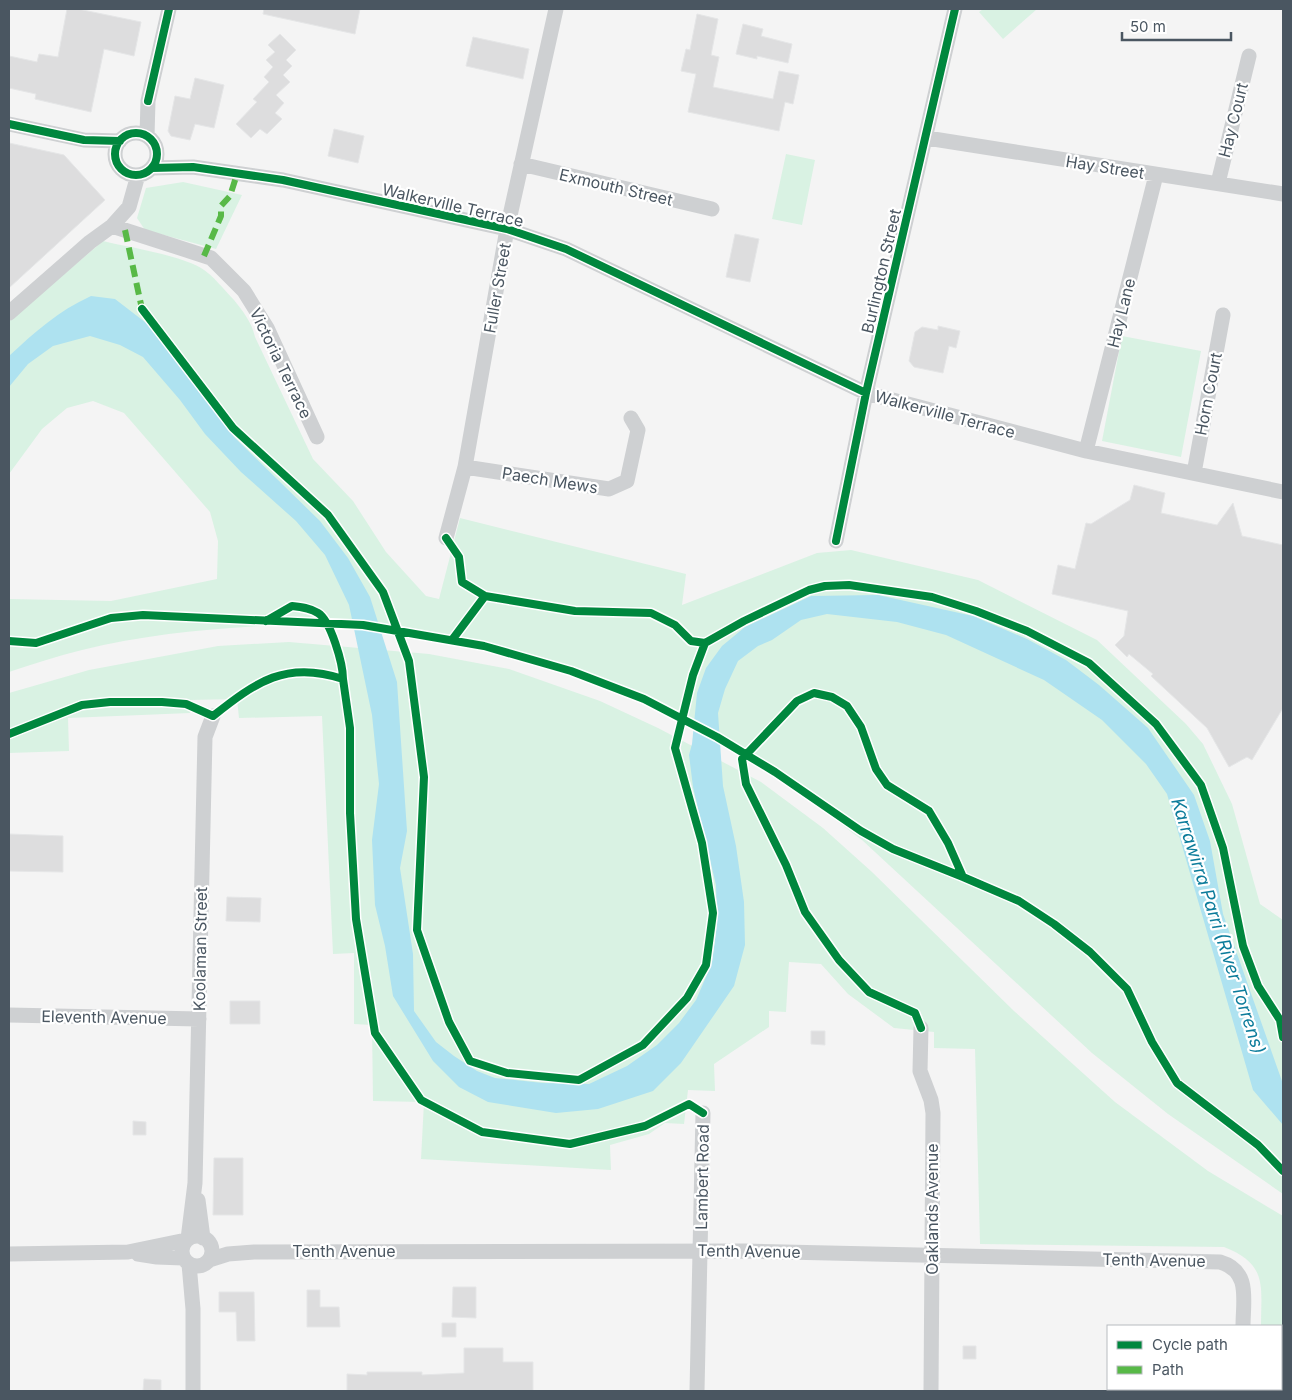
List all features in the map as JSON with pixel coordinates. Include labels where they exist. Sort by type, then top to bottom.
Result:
[{"type":"street","points":[[116,158],[117,146],[133,137],[148,101],[169,9]]},
{"type":"street","name":"Fuller Street","points":[[446,538],[465,467],[507,229],[556,9]]},
{"type":"street","name":"Burlington Street","points":[[836,541],[866,393],[955,9]]},
{"type":"street","name":"Hay Court","points":[[1218,183],[1249,56]]},
{"type":"street","points":[[9,124],[84,140],[133,137],[155,145],[157,150],[157,157],[138,171],[129,207],[112,226],[90,242],[9,313]]},
{"type":"street","name":"Hay Street","points":[[926,138],[1283,194]]},
{"type":"street","points":[[84,140],[138,171]]},
{"type":"street","name":"Walkerville Terrace","points":[[157,150],[193,167]]},
{"type":"street","name":"Exmouth Street","points":[[521,164],[712,209]]},
{"type":"street","name":"Walkerville Terrace","points":[[138,171],[193,167],[284,180],[507,229],[566,249],[866,393],[1086,450],[1283,492]]},
{"type":"street","name":"Hay Lane","points":[[1086,450],[1156,175]]},
{"type":"street","name":"Victoria Terrace","points":[[112,226],[211,258],[244,291],[267,328],[317,437]]},
{"type":"street","name":"Horn Court","points":[[1194,473],[1223,316]]},
{"type":"street","name":"Paech Mews","points":[[465,467],[609,489],[627,481],[638,430],[631,418]]},
{"type":"street","name":"Koolaman Street","points":[[197,1240],[195,1183],[205,737],[213,716]]},
{"type":"street","name":"Eleventh Avenue","points":[[9,1015],[199,1019]]},
{"type":"street","name":"Oaklands Avenue","points":[[921,1028],[920,1071],[931,1100],[933,1112],[931,1391]]},
{"type":"street","name":"Lambert Road","points":[[697,1391],[703,1113]]},
{"type":"street","points":[[193,1391],[195,1262],[182,1249],[197,1240],[212,1251],[195,1262]]},
{"type":"street","name":"Tenth Avenue","points":[[9,1254],[128,1252],[197,1240],[254,1252]]},
{"type":"street","name":"Tenth Avenue","points":[[128,1252],[195,1262],[228,1254],[254,1252],[701,1251],[1220,1262],[1233,1267],[1239,1273],[1243,1286],[1243,1325]]},
{"type":"green space","points":[[983,9],[1037,9],[1003,39],[979,12]]},
{"type":"green space","points":[[786,154],[815,160],[802,225],[772,219]]},
{"type":"green space","points":[[183,182],[242,195],[216,249],[145,230],[137,218],[146,188]]},
{"type":"green space","points":[[103,241],[166,255],[191,263],[210,275],[234,300],[244,313],[254,332],[313,459],[353,501],[386,552],[426,596],[439,599],[460,518],[686,574],[682,605],[817,553],[851,550],[978,580],[1097,640],[1186,724],[1203,744],[1232,804],[1260,904],[1283,920],[1283,1194],[1168,1114],[1092,1053],[862,840],[776,775],[778,771],[722,736],[640,692],[637,698],[520,657],[427,639],[429,633],[355,622],[280,618],[280,625],[181,633],[106,644],[9,672],[9,599],[111,601],[217,579],[218,541],[210,512],[124,413],[93,401],[67,408],[42,429],[9,474],[9,321]]},
{"type":"green space","points":[[1122,336],[1201,351],[1181,457],[1102,441]]},
{"type":"green space","points":[[289,642],[429,654],[509,669],[600,701],[658,728],[761,782],[823,828],[872,872],[1014,1011],[1115,1102],[1208,1171],[1283,1216],[1283,1391],[1260,1391],[1282,1390],[1282,1325],[1261,1325],[1261,1288],[1255,1269],[1248,1261],[1224,1247],[980,1244],[975,1049],[934,1048],[934,1032],[894,1028],[848,994],[821,964],[789,962],[786,1012],[769,1011],[769,1027],[714,1064],[715,1091],[688,1090],[684,1124],[665,1123],[649,1134],[610,1145],[611,1170],[421,1159],[424,1102],[373,1101],[372,1025],[354,1024],[354,953],[333,954],[322,716],[239,718],[237,699],[190,700],[190,713],[68,718],[69,751],[9,753],[9,693],[89,670],[218,646]]},
{"type":"water","name":"Karrawirra Parri (River Torrens)","points":[[91,296],[115,299],[154,329],[234,437],[320,521],[348,558],[370,597],[397,682],[407,831],[400,868],[413,954],[414,1011],[436,1042],[454,1056],[477,1071],[495,1078],[543,1083],[589,1084],[627,1066],[657,1045],[679,1023],[696,1000],[712,963],[717,924],[716,885],[693,787],[689,755],[692,744],[697,693],[706,668],[722,646],[745,627],[811,596],[878,595],[973,616],[1027,639],[1066,660],[1099,685],[1148,728],[1194,795],[1210,841],[1223,914],[1283,1084],[1283,1125],[1253,1090],[1167,794],[1146,764],[1102,720],[1044,680],[946,635],[897,622],[827,614],[801,620],[772,640],[758,646],[738,661],[725,689],[718,713],[723,786],[736,846],[744,902],[745,945],[734,986],[681,1063],[653,1091],[598,1109],[556,1113],[488,1102],[459,1087],[433,1061],[393,996],[385,946],[375,905],[372,840],[379,784],[372,715],[349,605],[325,555],[296,521],[241,472],[205,434],[180,400],[143,357],[120,345],[90,336],[53,346],[28,364],[9,387],[9,356],[57,315]]},
{"type":"building","points":[[67,9],[78,9],[141,22],[134,56],[104,49],[91,112],[35,99],[36,94],[9,88],[9,56],[37,62],[39,54],[58,57]]},
{"type":"building","points":[[264,9],[360,9],[355,34],[263,14]]},
{"type":"building","points":[[697,14],[718,19],[711,55],[719,57],[713,87],[773,99],[779,71],[799,75],[793,104],[785,102],[779,131],[688,112],[696,74],[681,71],[686,49],[690,50]]},
{"type":"building","points":[[743,24],[763,29],[761,36],[792,44],[788,63],[757,56],[757,59],[736,54]]},
{"type":"building","points":[[280,34],[296,50],[286,60],[292,66],[283,75],[290,82],[276,95],[284,103],[275,113],[282,119],[267,134],[260,129],[251,138],[236,124],[257,102],[253,99],[269,82],[264,77],[273,67],[266,60],[275,52],[268,45]]},
{"type":"building","points":[[473,37],[529,49],[523,79],[466,66]]},
{"type":"building","points":[[195,78],[224,85],[214,128],[195,124],[190,140],[171,136],[168,131],[175,96],[190,99]]},
{"type":"building","points":[[334,129],[364,136],[358,163],[328,156]]},
{"type":"building","points":[[9,143],[64,155],[105,200],[9,288]]},
{"type":"building","points":[[735,234],[759,239],[750,282],[726,277]]},
{"type":"building","points":[[938,326],[960,331],[956,348],[949,346],[943,373],[914,367],[909,361],[915,332],[922,327],[938,330]]},
{"type":"building","points":[[1134,485],[1165,493],[1161,513],[1217,525],[1233,503],[1242,536],[1283,545],[1283,708],[1252,760],[1247,757],[1229,767],[1207,728],[1151,676],[1153,674],[1129,654],[1127,657],[1115,645],[1124,636],[1128,611],[1052,594],[1058,565],[1075,569],[1086,523],[1091,524],[1130,500]]},
{"type":"building","points":[[9,834],[63,836],[63,872],[9,871]]},
{"type":"building","points":[[227,897],[261,898],[260,922],[226,921]]},
{"type":"building","points":[[230,1001],[260,1001],[260,1024],[230,1024]]},
{"type":"building","points":[[811,1031],[825,1031],[825,1045],[811,1044]]},
{"type":"building","points":[[133,1121],[146,1122],[146,1135],[133,1135]]},
{"type":"building","points":[[214,1158],[243,1158],[243,1215],[213,1215]]},
{"type":"building","points":[[453,1287],[476,1287],[476,1318],[452,1317]]},
{"type":"building","points":[[307,1290],[320,1290],[320,1307],[339,1307],[340,1327],[307,1327]]},
{"type":"building","points":[[219,1292],[254,1292],[255,1341],[237,1341],[236,1312],[219,1312]]},
{"type":"building","points":[[442,1323],[456,1323],[456,1337],[442,1337]]},
{"type":"building","points":[[963,1346],[976,1346],[976,1359],[963,1359]]},
{"type":"building","points":[[464,1348],[503,1348],[503,1362],[533,1362],[533,1391],[347,1391],[347,1374],[367,1375],[367,1372],[422,1372],[422,1375],[464,1373]]},
{"type":"building","points":[[144,1379],[161,1380],[161,1391],[143,1391]]},
{"type":"marked path","points":[[204,256],[221,216],[221,206],[230,196],[237,174]]},
{"type":"marked path","points":[[125,230],[142,309],[145,313]]},
{"type":"cycle path","points":[[148,101],[169,9]]},
{"type":"cycle path","points":[[836,541],[866,393],[955,9]]},
{"type":"cycle path","points":[[9,124],[84,140],[120,141]]},
{"type":"cycle path","points":[[136,133],[151,139],[157,154],[151,169],[136,175],[121,169],[115,154],[121,139],[136,133]]},
{"type":"cycle path","points":[[152,168],[193,167],[283,180],[507,229],[566,249],[866,393]]},
{"type":"cycle path","points":[[142,309],[233,428],[328,515],[383,592],[409,661],[424,777],[417,930],[449,1022],[470,1061],[507,1073],[579,1080],[643,1045],[687,998],[706,965],[713,913],[702,843],[675,748],[693,675],[705,643]]},
{"type":"cycle path","points":[[446,538],[459,557],[462,582],[485,596],[452,640]]},
{"type":"cycle path","points":[[705,643],[744,621],[809,590],[825,586],[849,585],[932,597],[976,611],[1027,631],[1089,663],[1156,724],[1201,785],[1223,848],[1243,946],[1258,986],[1280,1020],[1283,1037]]},
{"type":"cycle path","points":[[485,596],[575,611],[651,613],[675,625],[691,641],[705,643]]},
{"type":"cycle path","points":[[266,621],[292,606],[302,607],[318,613],[332,633],[339,654],[343,679]]},
{"type":"cycle path","points":[[9,641],[36,643],[111,618],[143,615],[363,625],[484,646],[571,671],[644,699],[717,737],[775,772],[861,831],[893,849],[963,877]]},
{"type":"cycle path","points":[[9,734],[82,705],[110,702],[186,704],[213,716],[258,684],[288,673],[305,672],[343,679],[350,728],[350,813],[356,919],[375,1033],[421,1100],[482,1132],[570,1144],[645,1126],[689,1104],[703,1113]]},
{"type":"cycle path","points":[[921,1028],[915,1013],[869,992],[839,960],[805,912],[786,865],[746,784],[742,759],[797,701],[814,693],[832,697],[847,706],[861,727],[876,769],[887,785],[929,811],[948,843],[963,877],[1019,901],[1054,924],[1090,952],[1127,989],[1152,1042],[1177,1083],[1258,1145],[1283,1171]]}]
